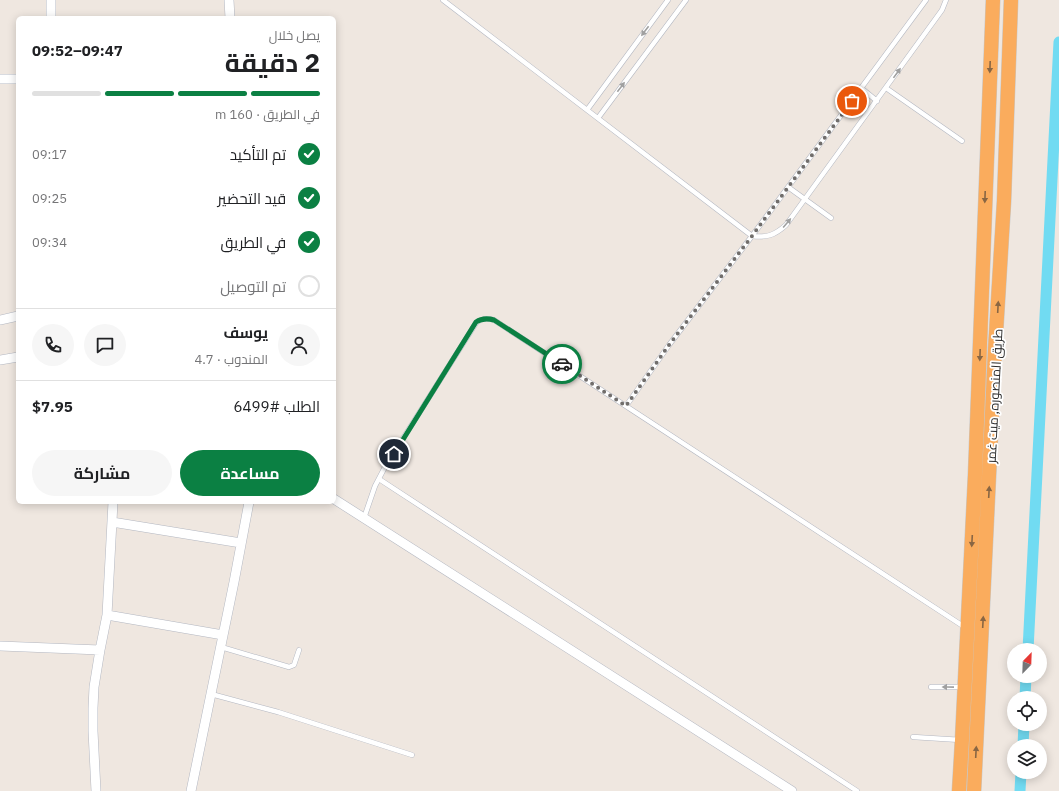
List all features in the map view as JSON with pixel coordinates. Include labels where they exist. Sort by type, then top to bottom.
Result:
[{"type":"highway","name":"طريق المنصوره, ميت غمر","points":[[959,791],[975,467],[992,0]]},
{"type":"highway","name":"طريق المنصوره, ميت غمر","points":[[974,791],[1004,201],[1011,0]]},
{"type":"highway","points":[[990,42],[1010,44]]},
{"type":"street","points":[[51,0],[51,16]]},
{"type":"street","points":[[229,0],[230,16]]},
{"type":"street","points":[[0,79],[16,79]]},
{"type":"street","points":[[0,320],[16,316]]},
{"type":"street","points":[[0,360],[16,357]]},
{"type":"street","points":[[336,499],[792,791]]},
{"type":"street","points":[[96,791],[93,730],[94,688],[107,615],[113,504]]},
{"type":"street","points":[[191,791],[249,504]]},
{"type":"street","points":[[112,522],[241,543]]},
{"type":"street","points":[[107,615],[223,635]]},
{"type":"street","points":[[0,646],[100,650]]},
{"type":"lane","points":[[443,0],[752,236],[761,237],[779,232],[786,225],[942,10],[946,0]]},
{"type":"lane","points":[[587,110],[668,0]]},
{"type":"lane","points":[[598,118],[686,0]]},
{"type":"lane","points":[[626,406],[669,345],[752,236],[926,0]]},
{"type":"lane","points":[[861,88],[877,101]]},
{"type":"lane","points":[[886,88],[962,141]]},
{"type":"lane","points":[[788,187],[831,218]]},
{"type":"lane","points":[[364,518],[379,479],[476,322],[485,318],[490,318],[968,629]]},
{"type":"lane","points":[[379,479],[857,791]]},
{"type":"lane","points":[[221,647],[289,667],[294,665],[299,650]]},
{"type":"lane","points":[[931,687],[965,687]]},
{"type":"lane","points":[[211,694],[268,709],[412,755]]},
{"type":"lane","points":[[913,737],[962,740]]},
{"type":"waterway","points":[[1028,643],[1059,42]]},
{"type":"waterway","points":[[1025,691],[1026,683]]},
{"type":"waterway","points":[[1023,739],[1024,731]]},
{"type":"waterway","points":[[1020,791],[1021,779]]},
{"type":"way so far","points":[[562,364],[626,406],[669,345],[852,101]]},
{"type":"route","points":[[394,454],[476,322],[485,318],[490,318],[562,364]]}]
